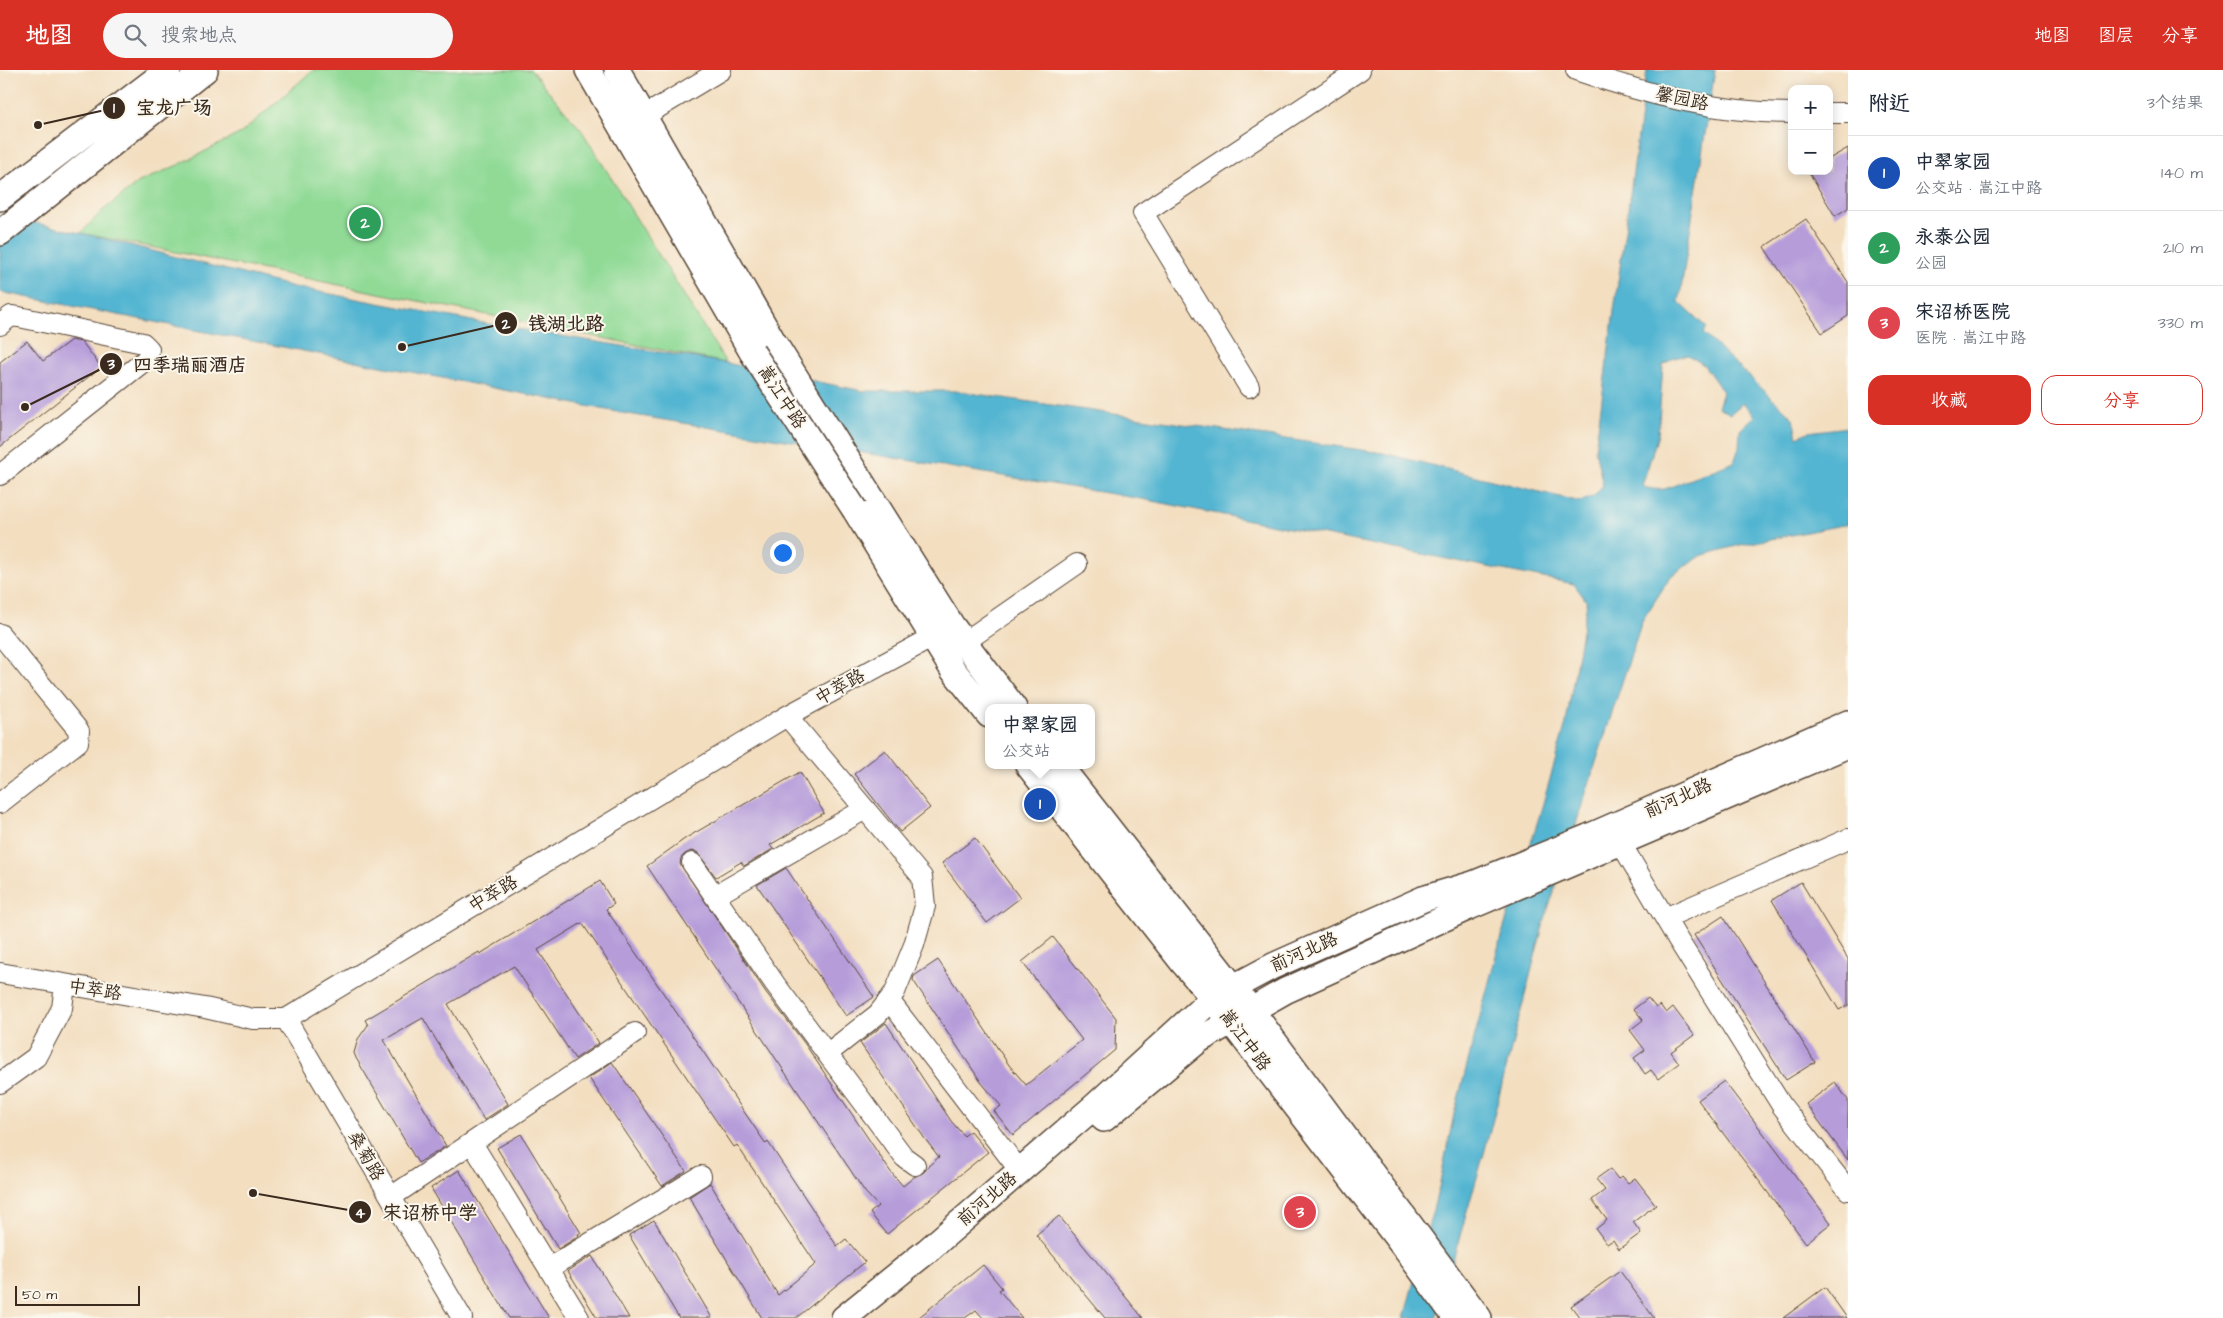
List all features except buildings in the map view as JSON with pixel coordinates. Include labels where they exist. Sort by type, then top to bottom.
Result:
[{"type":"main road","points":[[0,198],[168,70]]},
{"type":"main road","points":[[0,233],[205,70]]},
{"type":"main road","name":"嵩江中路","points":[[588,70],[622,129],[949,636],[1010,704]]},
{"type":"main road","name":"嵩江中路","points":[[617,70],[644,116],[763,347]]},
{"type":"main road","name":"嵩江中路","points":[[949,636],[953,670],[985,710]]},
{"type":"main road","name":"前河北路","points":[[1616,835],[1848,723]]},
{"type":"main road","name":"前河北路","points":[[868,1318],[938,1262],[1199,1040],[1240,1015],[1285,991],[1467,908],[1586,848],[1848,745]]},
{"type":"main road","name":"嵩江中路","points":[[1031,769],[1178,957],[1223,993]]},
{"type":"main road","name":"嵩江中路","points":[[1062,769],[1223,993],[1412,1243],[1479,1318]]},
{"type":"main road","name":"前河北路","points":[[844,1318],[927,1251],[1223,993],[1272,966],[1423,899],[1586,848]]},
{"type":"main road","name":"嵩江中路","points":[[1412,1243],[1456,1318]]},
{"type":"street","points":[[622,129],[721,70]]},
{"type":"street","points":[[1249,387],[1143,213],[1360,70]]},
{"type":"street","name":"馨园路","points":[[1576,70],[1624,86],[1719,107],[1754,113],[1788,113]]},
{"type":"street","points":[[1833,113],[1848,113]]},
{"type":"street","points":[[0,325],[11,316],[18,317],[143,343],[149,349],[148,358],[0,476]]},
{"type":"street","name":"中萃路","points":[[0,973],[205,1008],[253,1019],[286,1019],[787,716],[907,650],[949,636],[1077,564]]},
{"type":"street","points":[[0,634],[79,731],[78,742],[0,803]]},
{"type":"street","points":[[787,716],[922,877],[925,906],[914,945],[895,992],[878,1014],[827,1054]]},
{"type":"street","points":[[715,896],[865,809]]},
{"type":"street","points":[[1616,835],[1665,918],[1782,1106],[1848,1190]]},
{"type":"street","points":[[1665,918],[1848,839]]},
{"type":"street","points":[[692,863],[775,984],[904,1157],[915,1165]]},
{"type":"street","points":[[0,1083],[36,1057],[62,1008],[64,985]]},
{"type":"street","points":[[889,1000],[1020,1171]]},
{"type":"street","name":"桑菊路","points":[[286,1019],[462,1318]]},
{"type":"street","points":[[391,1197],[636,1032]]},
{"type":"street","points":[[472,1143],[580,1318]]},
{"type":"street","points":[[549,1268],[701,1176]]},
{"type":"green space","points":[[313,70],[531,70],[582,131],[726,363],[81,233],[101,212],[139,182],[178,165],[241,133]]},
{"type":"water","points":[[1647,70],[1715,70],[1679,302],[1707,328],[1703,333],[1793,418],[1797,437],[1808,432],[1848,427],[1848,524],[1740,545],[1700,556],[1671,576],[1642,621],[1544,922],[1485,1150],[1436,1318],[1404,1318],[1439,1187],[1454,1114],[1501,937],[1540,814],[1566,723],[1587,602],[1574,584],[1142,499],[622,413],[0,292],[0,215],[98,237],[294,287],[488,324],[726,363],[863,391],[955,391],[1383,453],[1580,502],[1594,496],[1603,485],[1595,450]],"holes":[[[1688,355],[1704,365],[1723,392],[1718,407],[1730,414],[1743,403],[1755,416],[1740,430],[1739,448],[1734,462],[1665,489],[1653,489],[1642,486],[1658,435],[1663,365],[1674,358]]]},
{"type":"place","name":"宝龙广场","points":[[38,125]]},
{"type":"place","name":"永泰公园","points":[[365,223]]},
{"type":"place","name":"钱湖北路","points":[[402,347]]},
{"type":"place","name":"四季瑞丽酒店","points":[[25,407]]},
{"type":"place","name":"中翠家园","points":[[1040,804]]},
{"type":"place","name":"宋诏桥中学","points":[[253,1193]]},
{"type":"place","name":"宋诏桥医院","points":[[1300,1212]]}]
